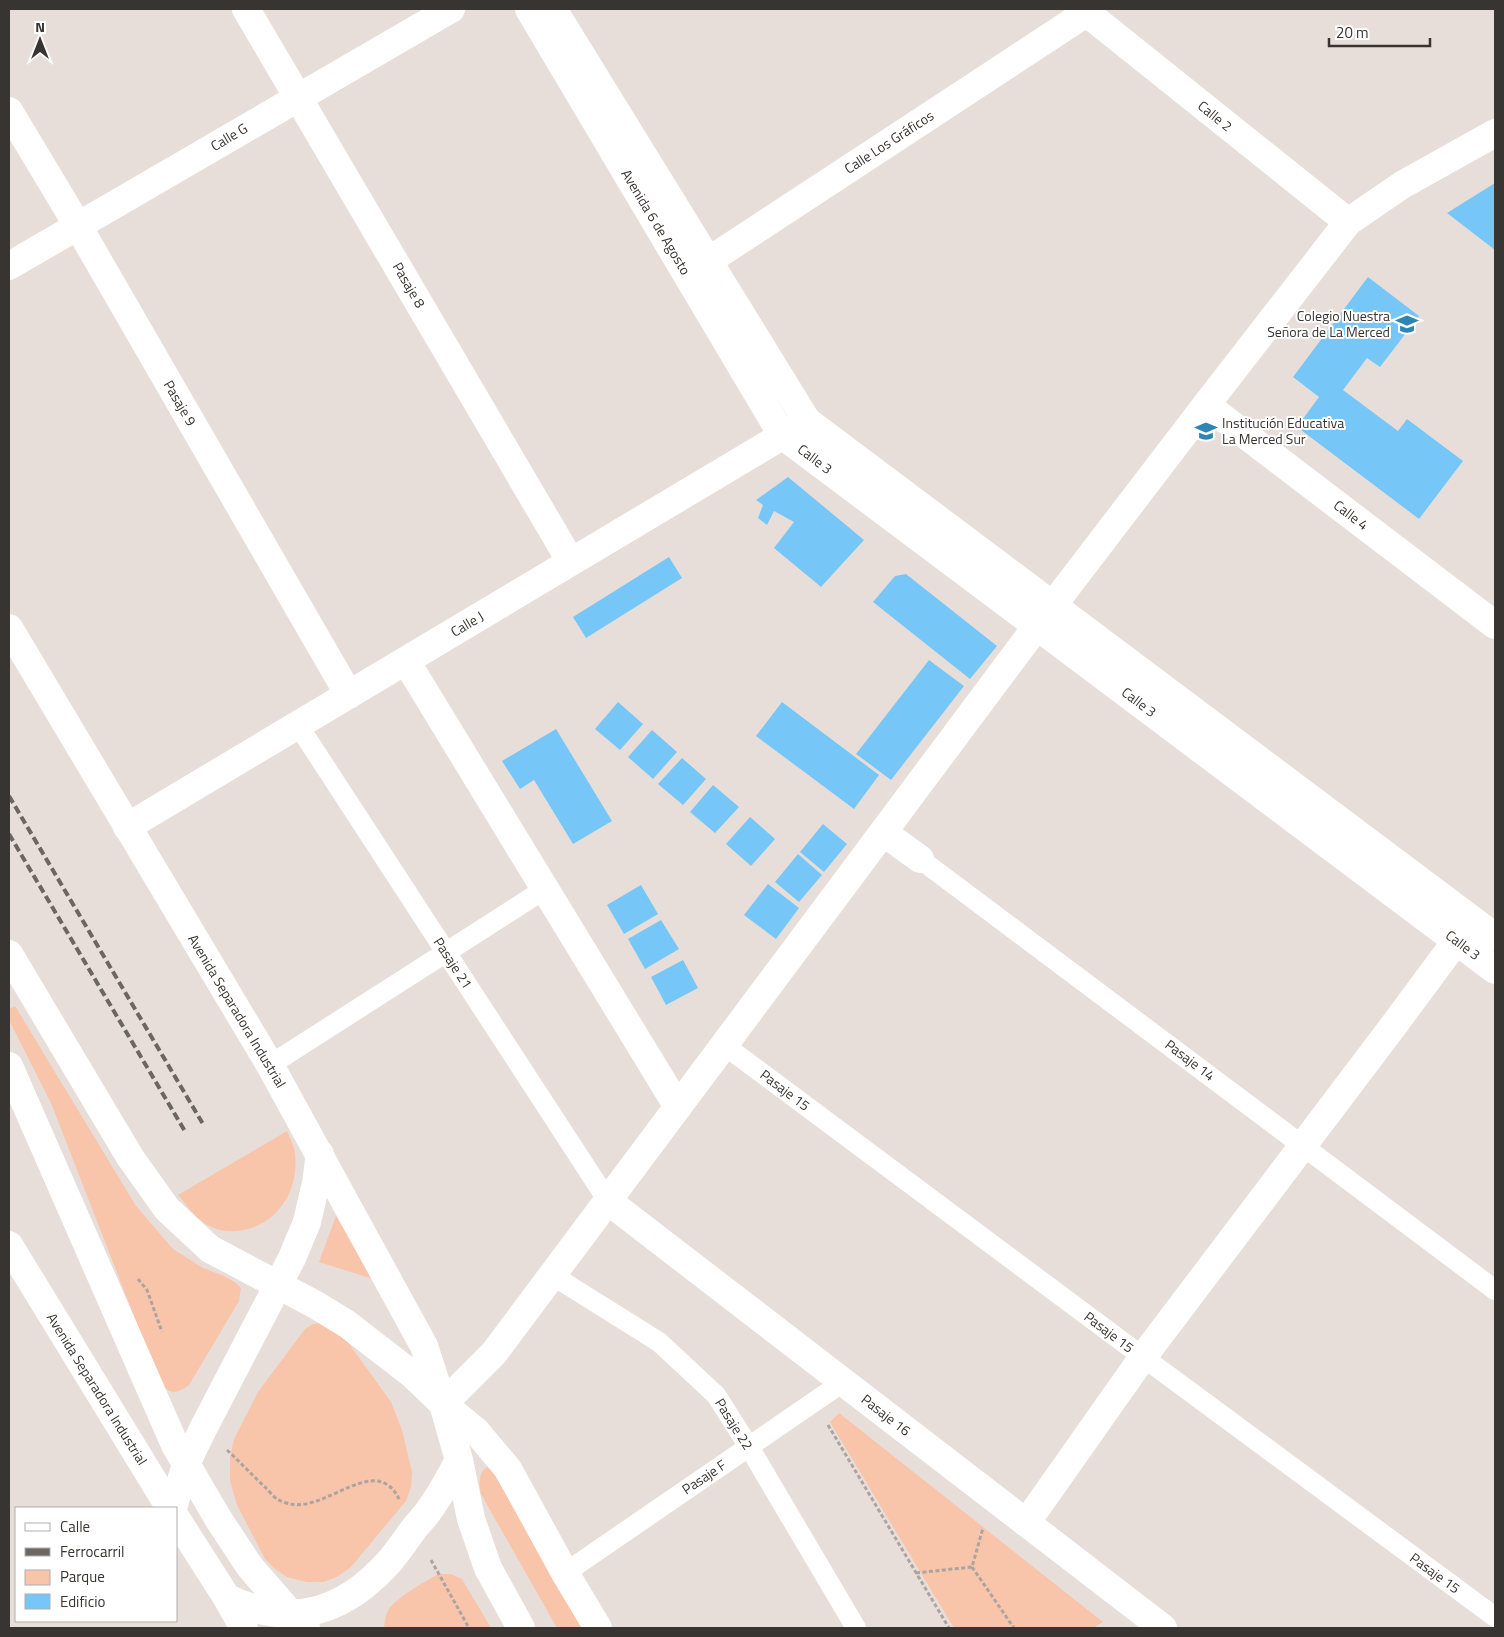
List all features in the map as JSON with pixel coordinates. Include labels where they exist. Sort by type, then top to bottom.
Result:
[{"type":"street","name":"Pasaje 8","points":[[246,9],[571,562]]},
{"type":"street","name":"Calle G","points":[[9,266],[451,9]]},
{"type":"street","name":"Avenida 6 de Agosto","points":[[529,9],[697,268],[807,421]]},
{"type":"street","name":"Avenida 6 de Agosto","points":[[553,9],[697,268],[782,435]]},
{"type":"street","name":"Calle Los Gráficos","points":[[697,268],[1085,10]]},
{"type":"street","name":"Calle 2","points":[[1085,10],[1348,222]]},
{"type":"street","name":"Pasaje 9","points":[[9,112],[78,226],[349,695]]},
{"type":"street","points":[[444,1404],[494,1353],[1045,616],[1348,222],[1402,185],[1495,133]]},
{"type":"street","name":"Calle 4","points":[[1206,405],[1495,625]]},
{"type":"street","name":"Calle J","points":[[127,827],[807,421]]},
{"type":"street","name":"Calle 3","points":[[807,421],[1045,616]]},
{"type":"street","name":"Calle 3","points":[[782,435],[1045,616],[1464,930],[1495,970]]},
{"type":"street","name":"Avenida Separadora Industrial","points":[[9,628],[270,1065],[424,1346],[444,1404],[459,1460],[471,1519],[488,1568],[522,1628]]},
{"type":"street","points":[[406,661],[678,1107]]},
{"type":"street","name":"Pasaje 14","points":[[883,832],[920,859]]},
{"type":"street","points":[[1026,1523],[1143,1357],[1464,930]]},
{"type":"street","name":"Calle 3","points":[[1464,930],[1495,937]]},
{"type":"street","points":[[9,954],[130,1157],[168,1209],[210,1249],[279,1285],[347,1324],[413,1374],[476,1431],[508,1469],[565,1573],[598,1628]]},
{"type":"street","points":[[9,1066],[175,1445],[219,1520],[250,1567],[298,1621]]},
{"type":"street","points":[[171,1507],[186,1464],[279,1285],[307,1222],[316,1183],[320,1154]]},
{"type":"street","name":"Pasaje 16","points":[[608,1201],[1163,1628]]},
{"type":"street","name":"Avenida Separadora Industrial","points":[[13,1259],[170,1507]]},
{"type":"street","points":[[227,1598],[246,1607],[298,1621],[350,1597],[389,1562],[430,1509],[459,1460]]},
{"type":"street","points":[[178,1521],[244,1628]]},
{"type":"lane","name":"Pasaje 21","points":[[298,725],[608,1201]]},
{"type":"lane","name":"Pasaje 14","points":[[920,859],[1495,1290]]},
{"type":"lane","points":[[270,1065],[545,889]]},
{"type":"lane","name":"Pasaje 15","points":[[724,1045],[1495,1617]]},
{"type":"lane","name":"Pasaje 22","points":[[552,1275],[659,1342],[716,1395],[856,1628]]},
{"type":"lane","name":"Pasaje F","points":[[565,1573],[843,1382]]},
{"type":"path","points":[[814,1402],[949,1628]]},
{"type":"path","points":[[984,1523],[972,1567],[1014,1628]]},
{"type":"path","points":[[916,1573],[972,1567]]},
{"type":"green space","points":[[15,1006],[136,1206],[173,1249],[203,1268],[224,1276],[241,1288],[239,1301],[189,1385],[181,1390],[174,1392],[167,1390],[160,1383],[51,1103],[9,1020],[9,1009]]},
{"type":"green space","points":[[287,1131],[294,1148],[295,1174],[292,1187],[280,1209],[260,1224],[238,1231],[217,1229],[199,1219],[178,1195]]},
{"type":"green space","points":[[336,1216],[373,1279],[319,1262]]},
{"type":"green space","points":[[321,1323],[342,1334],[391,1402],[402,1430],[412,1472],[411,1487],[406,1501],[351,1567],[337,1577],[323,1582],[307,1582],[287,1577],[265,1559],[237,1505],[230,1481],[230,1458],[234,1439],[258,1392],[305,1329],[313,1324]]},
{"type":"green space","points":[[839,1413],[1103,1622],[1093,1628],[954,1628],[830,1422]]},
{"type":"green space","points":[[487,1467],[491,1469],[584,1628],[557,1628],[481,1494],[481,1476]]},
{"type":"green space","points":[[438,1574],[451,1574],[462,1579],[491,1628],[384,1628],[385,1618],[389,1609],[398,1600]]},
{"type":"building","points":[[1495,183],[1495,250],[1447,213]]},
{"type":"building","points":[[1368,277],[1419,316],[1380,367],[1367,358],[1343,390],[1398,431],[1407,419],[1463,461],[1419,519],[1297,427],[1319,397],[1293,377]]},
{"type":"building","points":[[788,477],[864,540],[821,587],[774,548],[794,522],[774,511],[767,525],[758,518],[763,505],[756,500]]},
{"type":"building","points":[[669,557],[682,578],[586,638],[573,617]]},
{"type":"building","points":[[906,574],[997,646],[970,679],[873,602],[895,576]]},
{"type":"building","points":[[929,660],[964,686],[891,780],[856,754]]},
{"type":"building","points":[[618,702],[643,724],[620,750],[595,729]]},
{"type":"building","points":[[782,702],[879,775],[854,809],[756,736]]},
{"type":"building","points":[[556,729],[612,821],[573,844],[534,780],[520,789],[502,761]]},
{"type":"building","points":[[652,730],[677,752],[653,779],[628,757]]},
{"type":"building","points":[[682,758],[706,779],[683,805],[658,784]]},
{"type":"building","points":[[713,785],[739,807],[715,833],[690,812]]},
{"type":"building","points":[[750,817],[775,839],[751,866],[726,844]]},
{"type":"building","points":[[823,824],[847,844],[824,872],[800,852]]},
{"type":"building","points":[[798,854],[822,875],[799,902],[775,882]]},
{"type":"building","points":[[768,884],[799,908],[776,939],[744,915]]},
{"type":"building","points":[[641,885],[658,914],[624,934],[607,905]]},
{"type":"building","points":[[661,920],[679,949],[645,969],[628,939]]},
{"type":"building","points":[[683,960],[698,988],[666,1005],[651,977]]},
{"type":"railway","points":[[9,796],[203,1124]]},
{"type":"railway","points":[[9,834],[186,1133]]},
{"type":"place","name":"Colegio Nuestra Señora de La Merced","points":[[1407,324]]},
{"type":"place","name":"Institución Educativa La Merced Sur","points":[[1206,431]]}]
